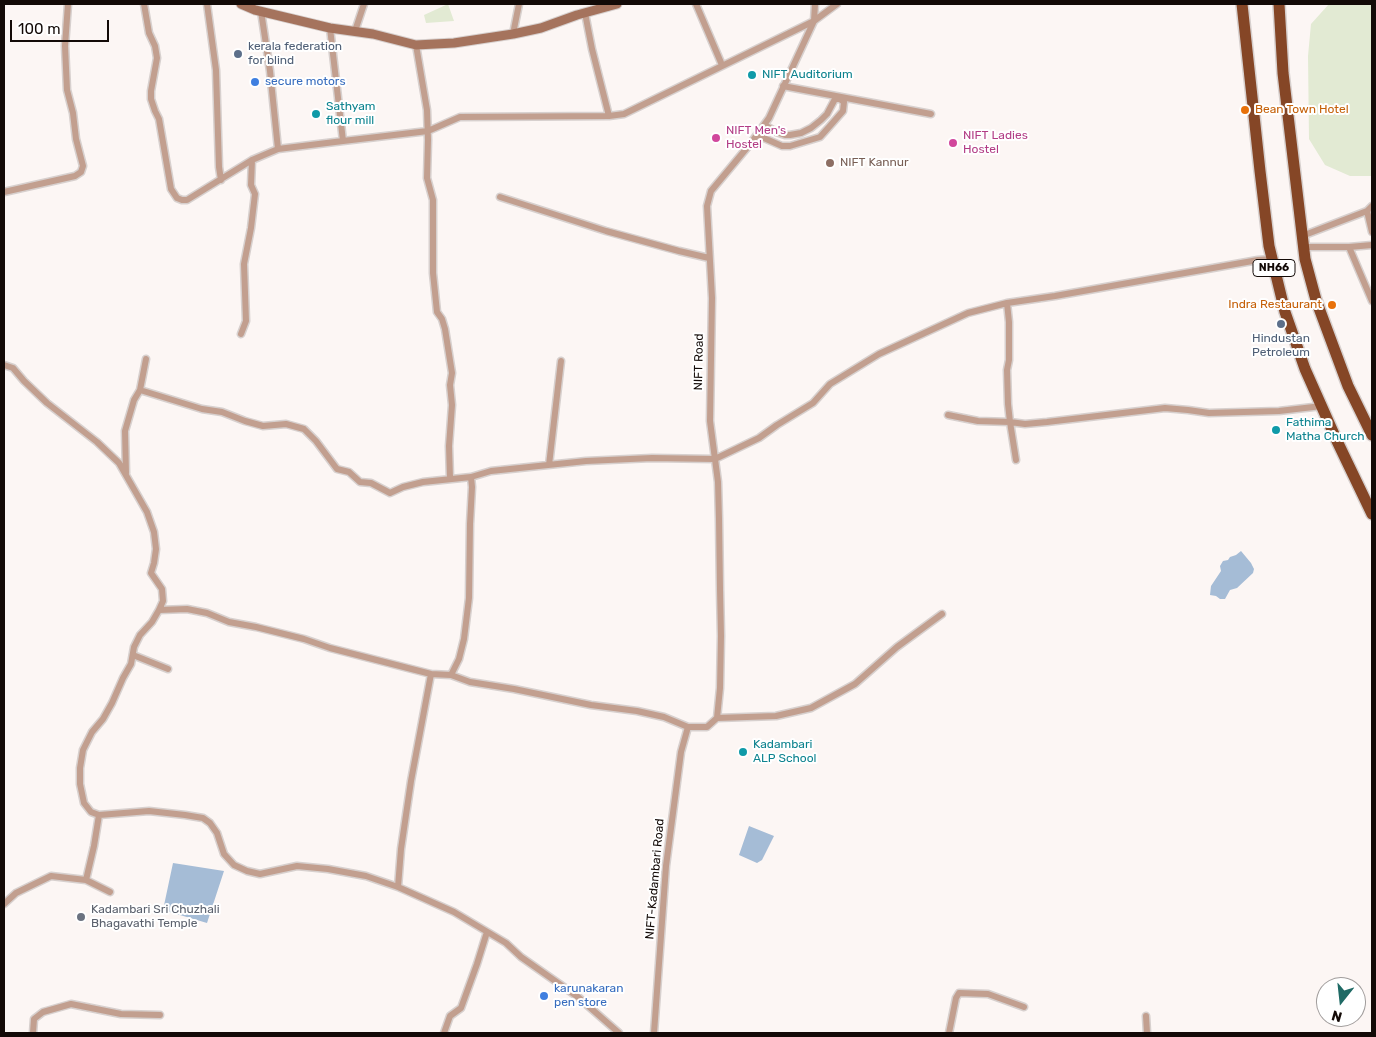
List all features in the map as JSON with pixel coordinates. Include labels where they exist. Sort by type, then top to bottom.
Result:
[{"type":"highway","name":"NH66","points":[[1242,4],[1260,172],[1272,259],[1285,312],[1305,369],[1372,514]]},
{"type":"highway","name":"NH66","points":[[1279,4],[1283,73],[1305,259],[1319,308],[1348,386],[1372,435]]},
{"type":"main road","points":[[241,4],[261,11],[330,28],[400,39],[416,44],[454,43],[513,34],[541,28],[617,4]]},
{"type":"street","points":[[4,192],[74,176],[81,172],[83,166],[67,90],[65,46],[68,4]]},
{"type":"street","points":[[144,4],[157,58],[151,99],[159,119],[171,189],[177,198],[182,200],[187,200],[252,160],[278,149],[428,131],[460,117],[609,116],[624,114],[814,21],[837,4]]},
{"type":"street","points":[[207,4],[216,70],[221,180]]},
{"type":"street","points":[[355,31],[364,4]]},
{"type":"street","points":[[513,34],[519,4]]},
{"type":"street","points":[[696,4],[722,65]]},
{"type":"street","name":"NIFT Road","points":[[717,718],[720,688],[721,636],[720,519],[718,482],[710,421],[712,298],[707,206],[711,191],[758,135],[769,118],[814,21],[815,4]]},
{"type":"street","points":[[261,11],[270,71],[278,149]]},
{"type":"street","points":[[585,13],[609,116]]},
{"type":"street","points":[[330,28],[343,141]]},
{"type":"street","points":[[416,44],[427,110],[427,178],[433,200],[433,273],[437,312],[442,319],[445,329],[452,373],[450,385],[452,405],[449,446],[450,478]]},
{"type":"street","points":[[784,86],[931,114]]},
{"type":"street","points":[[758,135],[782,146],[790,146],[820,137],[830,128],[843,111],[844,102],[835,99],[827,114],[821,120],[801,133],[784,135],[765,124]]},
{"type":"street","points":[[241,334],[246,321],[244,264],[255,194],[251,185],[252,160]]},
{"type":"street","points":[[500,197],[606,231],[709,258]]},
{"type":"street","points":[[1303,242],[1366,211],[1372,206]]},
{"type":"street","points":[[1366,211],[1372,232]]},
{"type":"street","points":[[1303,242],[1349,247],[1372,245]]},
{"type":"street","points":[[1349,247],[1372,301]]},
{"type":"street","points":[[140,390],[202,409],[222,412],[264,426],[286,424],[304,430],[337,468],[349,472],[360,482],[372,483],[390,493],[403,487],[423,482],[471,477],[491,471],[621,459],[715,459],[759,438],[813,403],[830,384],[879,354],[968,313],[1007,303],[1272,259]]},
{"type":"street","points":[[1007,303],[1009,322],[1008,404],[1016,460]]},
{"type":"street","points":[[126,476],[126,431],[134,400],[140,390],[146,359]]},
{"type":"street","points":[[549,465],[561,361]]},
{"type":"street","points":[[4,365],[13,368],[48,403],[97,442],[119,463],[147,512],[154,532],[155,556],[150,573],[162,589],[162,601],[152,622],[140,635],[134,647],[131,664],[103,720],[92,732],[83,750],[80,784],[84,803],[91,812],[99,815],[149,811],[204,818],[217,833],[224,854],[234,865],[247,871],[260,874],[297,866],[328,869],[366,876],[398,887],[454,912],[506,943],[521,957],[578,997],[619,1033]]},
{"type":"street","points":[[948,415],[1025,424],[1165,408],[1209,413],[1322,406]]},
{"type":"street","points":[[451,676],[459,659],[464,639],[469,598],[471,477]]},
{"type":"street","points":[[159,610],[187,609],[207,613],[229,622],[304,639],[330,648],[431,674],[451,676],[470,682],[591,705],[637,711],[664,717],[688,727],[708,727],[717,718],[776,716],[811,708],[855,684],[897,647],[942,614]]},
{"type":"street","points":[[132,655],[168,669]]},
{"type":"street","points":[[398,887],[400,849],[431,674]]},
{"type":"street","name":"NIFT-Kadambari Road","points":[[654,1033],[666,866],[681,752],[688,727]]},
{"type":"street","points":[[86,880],[99,815]]},
{"type":"street","points":[[4,904],[16,893],[51,876],[86,880],[110,892]]},
{"type":"street","points":[[444,1033],[450,1016],[460,1008],[487,932]]},
{"type":"street","points":[[948,1033],[956,998],[959,993],[988,994],[1024,1007]]},
{"type":"street","points":[[33,1033],[34,1019],[43,1012],[71,1004],[121,1014],[160,1015]]},
{"type":"street","points":[[1146,1016],[1147,1033]]},
{"type":"green space","points":[[448,4],[454,21],[426,23],[424,15]]},
{"type":"green space","points":[[1329,4],[1372,4],[1372,176],[1350,176],[1325,165],[1309,139],[1308,56],[1311,24]]},
{"type":"water","points":[[1241,551],[1251,563],[1254,569],[1253,573],[1237,588],[1230,590],[1225,599],[1210,595],[1211,586],[1221,571],[1220,566],[1223,561],[1228,560]]},
{"type":"water","points":[[749,826],[774,836],[762,860],[757,863],[739,855]]},
{"type":"water","points":[[173,863],[224,871],[207,923],[163,910]]},
{"type":"place","name":"kerala federation for blind","points":[[238,54]]},
{"type":"place","name":"NIFT Auditorium","points":[[752,75]]},
{"type":"place","name":"secure motors","points":[[255,82]]},
{"type":"place","name":"Bean Town Hotel","points":[[1245,110]]},
{"type":"place","name":"Sathyam flour mill","points":[[316,114]]},
{"type":"place","name":"NIFT Men's Hostel","points":[[716,138]]},
{"type":"place","name":"NIFT Ladies Hostel","points":[[953,143]]},
{"type":"place","name":"NIFT Kannur","points":[[830,163]]},
{"type":"place","name":"Indra Restaurant","points":[[1332,305]]},
{"type":"place","name":"Hindustan Petroleum","points":[[1281,324]]},
{"type":"place","name":"Fathima Matha Church","points":[[1276,430]]},
{"type":"place","name":"Kadambari ALP School","points":[[743,752]]},
{"type":"place","name":"Kadambari Sri Chuzhali Bhagavathi Temple","points":[[81,917]]},
{"type":"place","name":"karunakaran pen store","points":[[544,996]]}]
